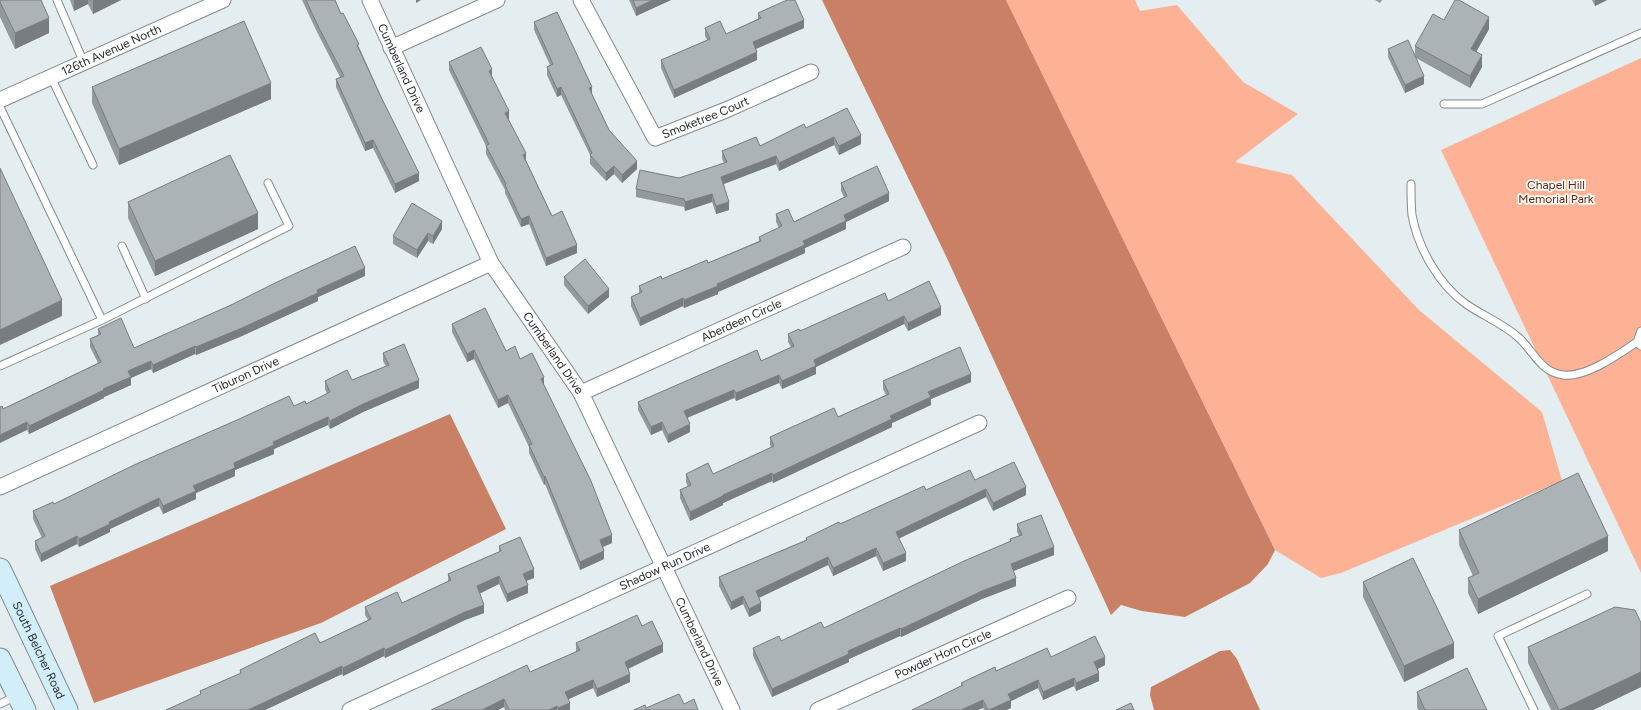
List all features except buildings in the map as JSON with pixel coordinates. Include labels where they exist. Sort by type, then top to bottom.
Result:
[{"type":"main road","name":"South Belcher Road","points":[[0,569],[67,710]]},
{"type":"main road","points":[[0,658],[14,703]]},
{"type":"street","name":"126th Avenue North","points":[[0,100],[223,0]]},
{"type":"street","name":"Cumberland Drive","points":[[370,0],[491,263],[581,394],[732,710]]},
{"type":"street","points":[[391,48],[497,0]]},
{"type":"street","name":"Smoketree Court","points":[[581,0],[655,138],[726,110],[811,72]]},
{"type":"street","name":"Aberdeen Circle","points":[[581,394],[903,247]]},
{"type":"street","name":"Tiburon Drive","points":[[0,486],[491,263]]},
{"type":"street","name":"Shadow Run Drive","points":[[350,710],[979,423]]},
{"type":"street","name":"Powder Horn Circle","points":[[818,710],[1068,598]]},
{"type":"lane","points":[[57,0],[84,63]]},
{"type":"lane","points":[[1444,104],[1482,104],[1641,33]]},
{"type":"lane","points":[[51,78],[93,165]]},
{"type":"lane","points":[[0,107],[102,320]]},
{"type":"lane","points":[[0,366],[146,299],[289,226],[268,183]]},
{"type":"lane","points":[[1411,184],[1412,214],[1417,236],[1440,278],[1455,296],[1506,327],[1522,340],[1539,363],[1551,371],[1562,375],[1574,376],[1587,371],[1639,344],[1641,331]]},
{"type":"lane","points":[[122,246],[146,299]]},
{"type":"lane","points":[[1534,710],[1498,636],[1587,594]]},
{"type":"green space","points":[[1006,0],[1135,0],[1140,11],[1177,5],[1243,82],[1298,114],[1235,162],[1292,175],[1419,310],[1542,412],[1562,481],[1341,573],[1321,578],[1275,550]]},
{"type":"green space","name":"Chapel Hill Memorial Park","points":[[1641,58],[1641,573],[1441,150]]},
{"type":"shaded area","points":[[822,0],[1006,0],[1275,550],[1268,564],[1250,583],[1185,617],[1142,611],[1121,605],[1111,615],[946,256]]},
{"type":"shaded area","points":[[450,414],[506,529],[321,623],[94,703],[50,586]]},
{"type":"shaded area","points":[[1230,650],[1237,659],[1260,710],[1154,710],[1150,695],[1151,687],[1220,651]]}]
